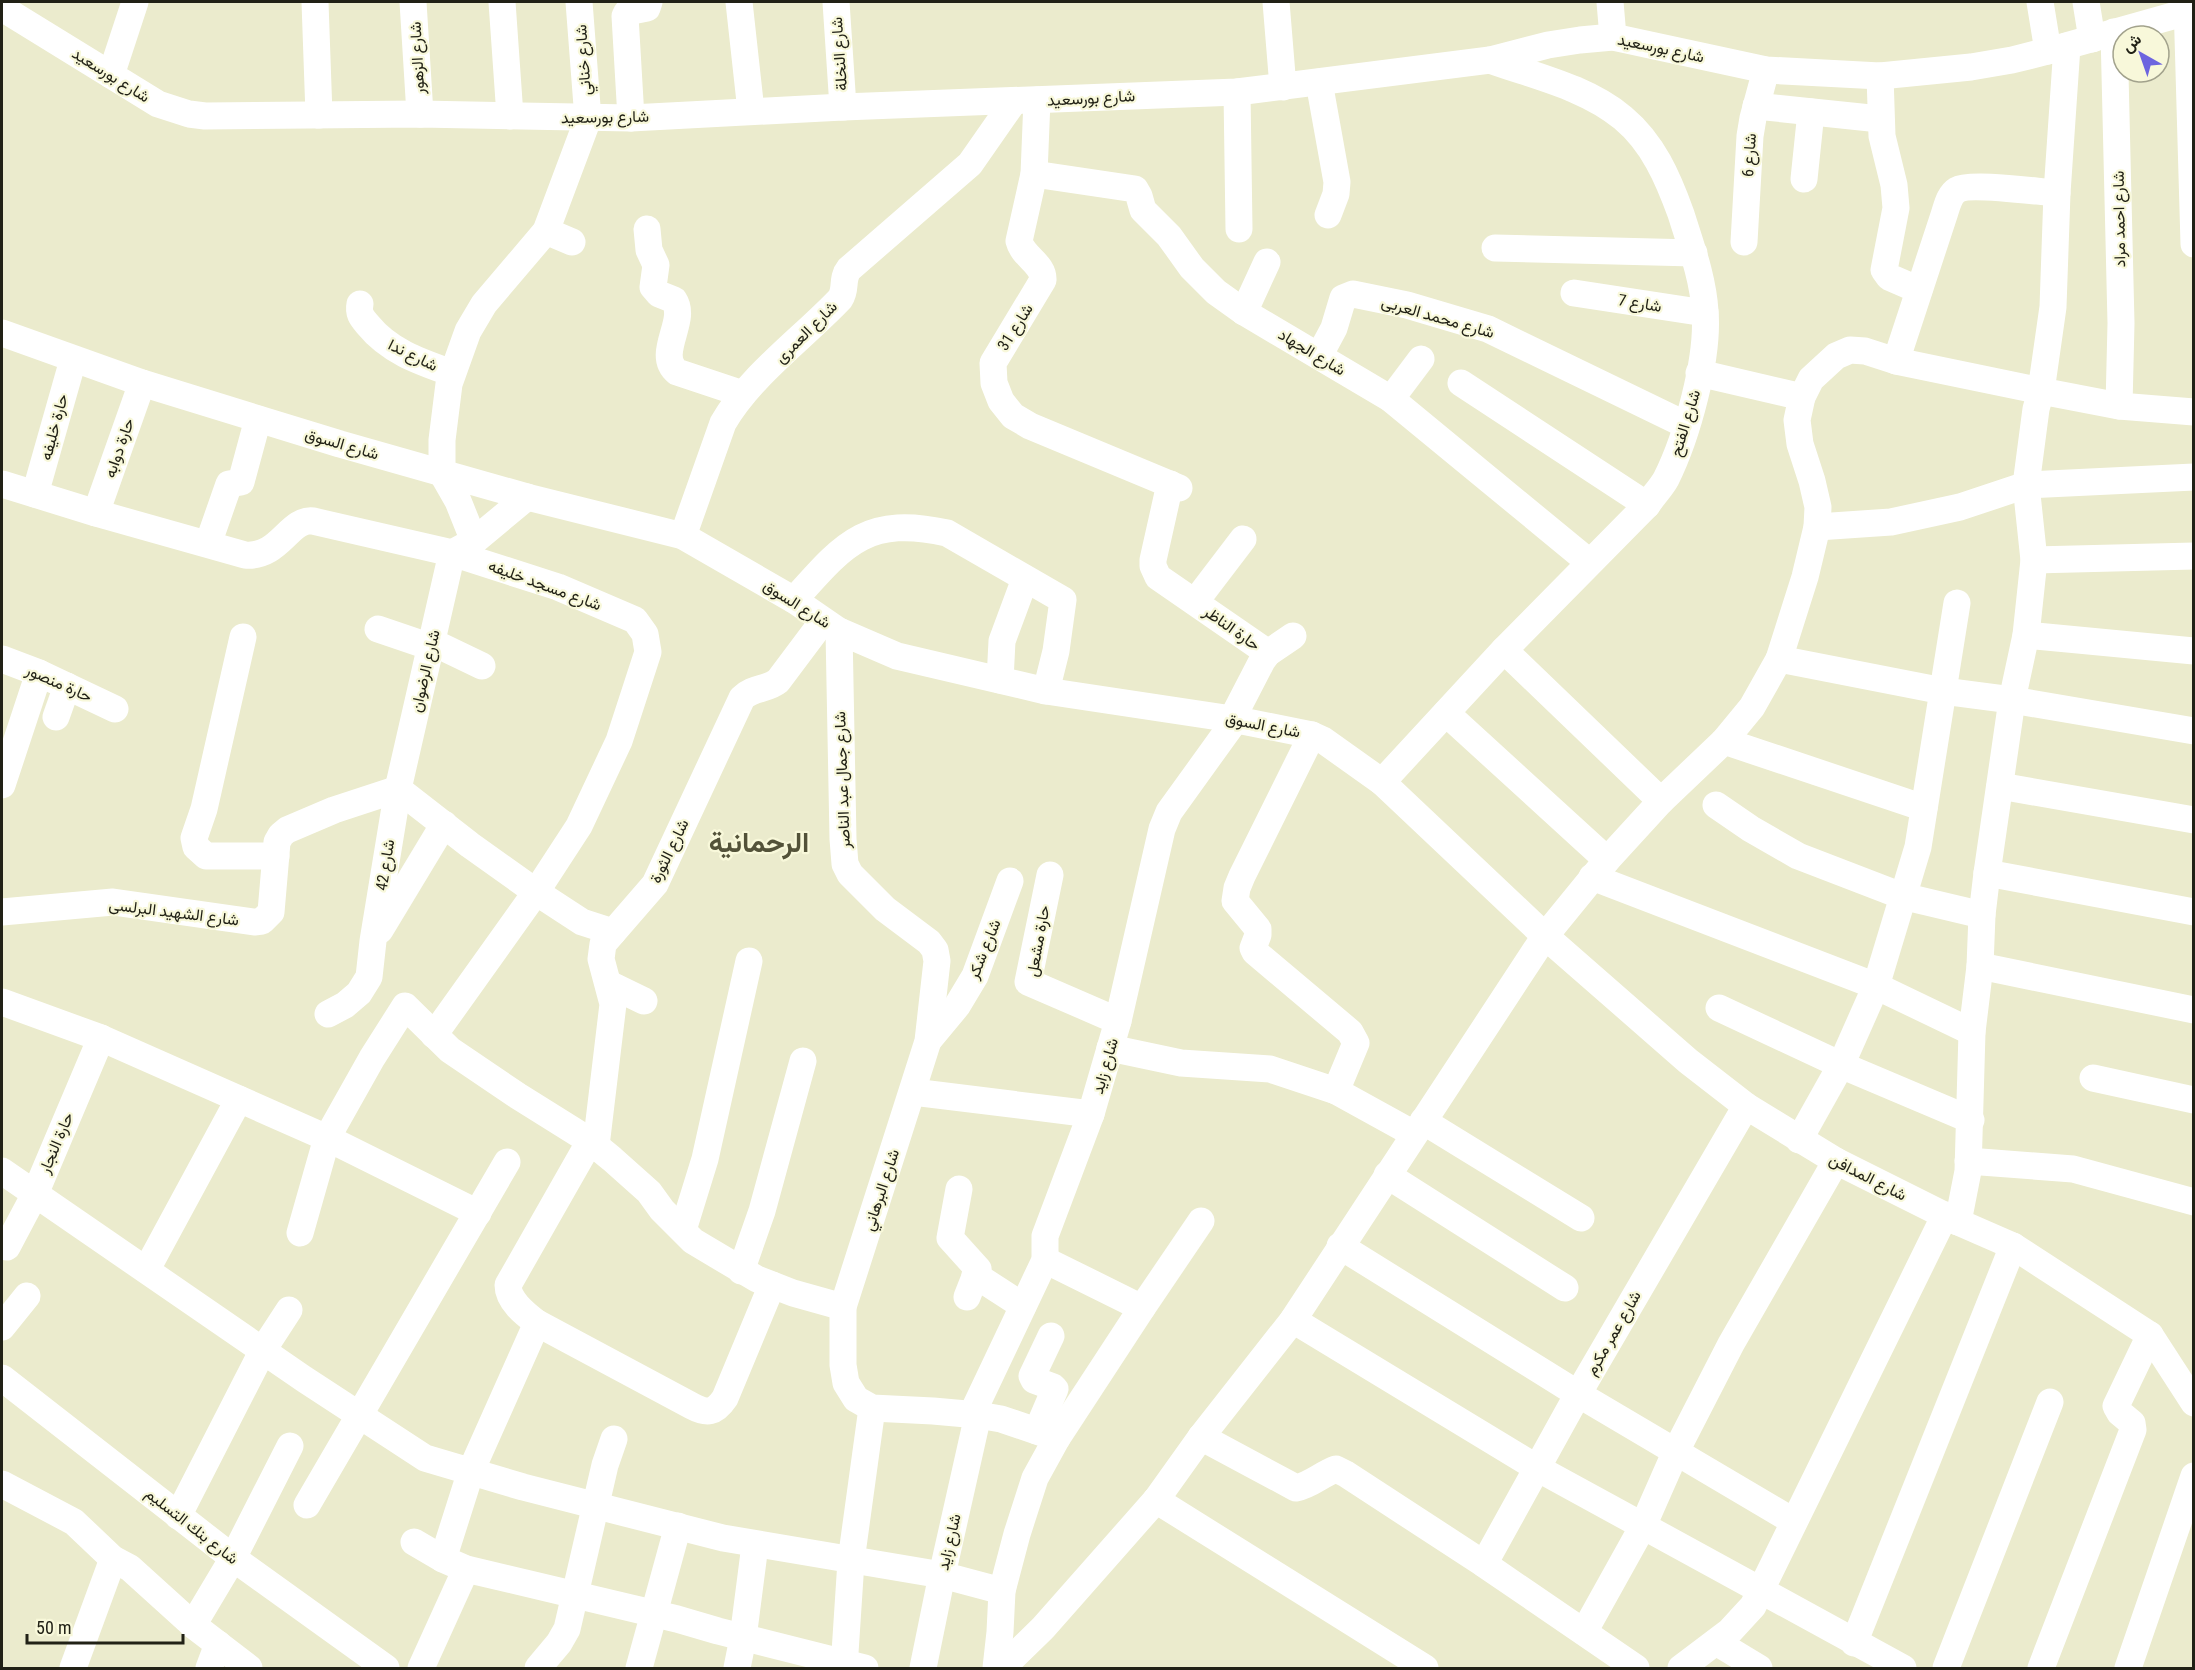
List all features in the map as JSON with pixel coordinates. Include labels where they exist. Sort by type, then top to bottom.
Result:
[{"type":"street","points":[[111,75],[135,2]]},
{"type":"street","points":[[315,2],[319,115]]},
{"type":"street","name":"شارع الزهور","points":[[413,2],[420,114]]},
{"type":"street","points":[[502,2],[510,116]]},
{"type":"street","name":"شارع خناني","points":[[579,2],[588,118]]},
{"type":"street","points":[[631,118],[625,16],[627,12],[647,8],[650,2]]},
{"type":"street","points":[[739,2],[751,111]]},
{"type":"street","name":"شارع النخلة","points":[[836,2],[843,107]]},
{"type":"street","points":[[1276,2],[1283,87]]},
{"type":"street","points":[[1610,2],[1613,37]]},
{"type":"street","points":[[2040,2],[2080,42]]},
{"type":"street","points":[[1681,1668],[1716,1642],[1753,1606],[1793,1521],[1952,1219],[1968,1161],[1972,1032],[1980,966],[1986,873],[2012,700],[2026,635],[2034,560],[2026,486],[2053,308],[2057,194],[2086,2]]},
{"type":"street","points":[[2190,7],[2193,244]]},
{"type":"street","name":"شارع بورسعيد","points":[[2,8],[158,104],[189,114],[205,116],[420,114],[631,118],[843,107],[1237,92],[1490,60],[1548,45],[1613,37],[1766,70],[1880,76],[1971,67],[2080,42],[2190,7]]},
{"type":"street","name":"شارع احمد مراد","points":[[2080,42],[2120,311],[2119,406]]},
{"type":"street","name":"شارع الفتح","points":[[1382,782],[1504,650],[1647,505],[1665,482],[1680,448],[1705,343],[1702,283],[1694,254],[1666,173],[1640,135],[1623,118],[1584,94],[1490,60]]},
{"type":"street","name":"شارع 6","points":[[1744,242],[1750,136],[1766,70]]},
{"type":"street","points":[[1880,76],[1882,136],[1894,185],[1896,208],[1884,270],[1889,277],[1919,290]]},
{"type":"street","points":[[1319,82],[1337,182],[1336,194],[1328,215]]},
{"type":"street","points":[[1237,92],[1239,229]]},
{"type":"street","name":"شارع 31","points":[[1026,101],[1034,174],[1019,241],[1021,249],[1041,269],[1043,280],[993,363],[994,383],[1001,401],[1013,416],[1030,426],[1175,486]]},
{"type":"street","name":"شارع العمرى","points":[[683,536],[723,423],[743,394],[840,299],[844,291],[844,278],[849,269],[970,164],[1026,101]]},
{"type":"street","points":[[1756,106],[1880,119]]},
{"type":"street","points":[[1804,179],[1811,112]]},
{"type":"street","points":[[463,547],[458,501],[442,473],[442,440],[449,384],[468,332],[484,304],[546,231],[588,118]]},
{"type":"street","name":"شارع الجهاد","points":[[1034,174],[1134,189],[1139,196],[1143,210],[1169,236],[1192,268],[1216,292],[1244,312],[1390,399],[1589,562]]},
{"type":"street","points":[[1896,361],[1949,199],[1958,189],[1978,187],[2057,194]]},
{"type":"street","points":[[647,229],[649,250],[656,265],[653,287],[659,294],[674,300],[678,308],[669,356],[670,365],[677,372],[743,394]]},
{"type":"street","points":[[546,231],[572,242]]},
{"type":"street","points":[[1495,248],[1694,254]]},
{"type":"street","points":[[1244,312],[1268,262]]},
{"type":"street","name":"شارع 7","points":[[1574,293],[1705,313]]},
{"type":"street","name":"شارع محمد العربى","points":[[1319,356],[1334,328],[1343,298],[1353,294],[1407,305],[1488,329],[1686,425]]},
{"type":"street","name":"شارع ندا","points":[[360,304],[360,316],[375,335],[395,350],[453,373]]},
{"type":"street","name":"شارع السوق","points":[[2,333],[73,360],[258,419],[527,497],[683,536],[794,600],[831,626],[897,656],[1046,691],[1234,719],[1312,735],[1333,745],[1382,782],[1545,936]]},
{"type":"street","points":[[1002,1668],[1043,1628],[1156,1500],[1293,1320],[1545,936],[1600,868],[1660,801],[1725,741],[1752,707],[1779,658],[1805,577],[1817,527],[1818,507],[1800,444],[1797,420],[1802,398],[1810,379],[1823,365],[1850,350],[1865,351],[1896,361],[2119,406],[2193,412]]},
{"type":"street","points":[[1390,399],[1421,359]]},
{"type":"street","name":"حارة خليفه","points":[[35,495],[73,360]]},
{"type":"street","points":[[1699,373],[1802,398]]},
{"type":"street","name":"حارة دوابه","points":[[96,513],[142,383]]},
{"type":"street","points":[[1461,383],[1647,505]]},
{"type":"street","points":[[208,544],[229,484],[241,482],[258,419]]},
{"type":"street","points":[[1817,527],[1891,522],[1960,507],[2026,486],[2193,477]]},
{"type":"street","name":"شارع مسجد خليفه","points":[[2,484],[245,555],[262,554],[269,551],[299,525],[308,521],[463,547],[635,620],[645,634],[648,652],[619,741],[579,826],[536,892],[434,1035]]},
{"type":"street","name":"حارة الناظر","points":[[1175,486],[1153,566],[1158,577],[1269,653]]},
{"type":"street","points":[[463,547],[527,497]]},
{"type":"street","points":[[794,600],[829,560],[846,544],[861,536],[878,530],[928,529],[947,533],[1025,579],[1061,597],[1064,601],[1056,651],[1046,691]]},
{"type":"street","name":"حارة الناظر","points":[[1195,602],[1243,539]]},
{"type":"street","name":"شارع الرضوان","points":[[398,789],[431,645],[463,547]]},
{"type":"street","points":[[2034,560],[2193,556]]},
{"type":"street","points":[[1000,680],[1002,641],[1025,579]]},
{"type":"street","points":[[1799,1140],[1841,1065],[1876,986],[1917,847],[1957,603]]},
{"type":"street","name":"شارع الثورة","points":[[593,1144],[613,1004],[601,959],[603,944],[655,884],[742,698],[754,689],[769,687],[778,681],[831,626]]},
{"type":"street","name":"شارع جمال عبد الناصر","points":[[831,626],[846,864],[850,874],[885,909],[929,942],[935,950],[937,961]]},
{"type":"street","points":[[378,629],[431,645],[482,666]]},
{"type":"street","points":[[2026,635],[2193,651]]},
{"type":"street","points":[[1269,653],[1293,636]]},
{"type":"street","points":[[243,637],[204,809],[194,838],[196,847],[206,856],[276,849],[280,835],[287,830],[334,810],[398,789],[536,892],[582,921],[613,932]]},
{"type":"street","points":[[1504,650],[1660,801]]},
{"type":"street","name":"شارع زايد","points":[[923,1668],[975,1415],[1045,1260],[1045,1236],[1091,1114],[1118,1021],[1162,829],[1169,812],[1234,719],[1262,661],[1269,653]]},
{"type":"street","points":[[1779,658],[1942,691],[2012,700],[2193,731]]},
{"type":"street","name":"حارة منصور","points":[[2,659],[39,673],[115,709]]},
{"type":"street","points":[[2,785],[39,673]]},
{"type":"street","points":[[56,717],[67,686]]},
{"type":"street","points":[[1446,713],[1600,868],[1876,986],[1972,1032]]},
{"type":"street","points":[[1312,735],[1242,876],[1235,901],[1258,929],[1253,948],[1255,952],[1350,1032],[1356,1043],[1336,1091]]},
{"type":"street","points":[[1725,741],[1924,808]]},
{"type":"street","points":[[2000,786],[2193,820]]},
{"type":"street","name":"شارع 42","points":[[328,1014],[352,999],[369,977],[398,789]]},
{"type":"street","points":[[1716,805],[1751,830],[1798,856],[1902,896],[1982,915]]},
{"type":"street","name":"شارع 42","points":[[373,941],[444,824]]},
{"type":"street","name":"شارع الشهيد البرلسى","points":[[2,912],[113,902],[254,922],[262,921],[271,912],[276,849]]},
{"type":"street","points":[[1986,873],[2193,912]]},
{"type":"street","name":"حارة مشعل","points":[[1050,875],[1028,982],[1118,1021]]},
{"type":"street","name":"شارع شكر","points":[[928,1041],[957,1006],[975,976],[1010,881]]},
{"type":"street","name":"شارع المدافن","points":[[1545,936],[1688,1061],[1746,1106],[1836,1161],[1952,1219],[2013,1246],[2150,1335],[2193,1403]]},
{"type":"street","points":[[683,1230],[705,1159],[749,961]]},
{"type":"street","name":"شارع البرهاني","points":[[872,1408],[856,1399],[846,1383],[843,1365],[843,1306],[928,1041],[937,961]]},
{"type":"street","points":[[1980,966],[2193,1010]]},
{"type":"street","points":[[609,984],[644,1001]]},
{"type":"street","points":[[300,1233],[327,1138],[372,1058],[405,1006],[450,1050],[593,1144],[649,1192],[693,1241],[741,1271],[772,1285],[843,1306]]},
{"type":"street","points":[[1719,1008],[1841,1065],[1971,1120]]},
{"type":"street","points":[[4,1011],[101,1038],[327,1138],[478,1213]]},
{"type":"street","name":"حارة النجار","points":[[7,1247],[35,1194],[101,1038]]},
{"type":"street","points":[[1110,1048],[1181,1063],[1270,1069],[1336,1091],[1419,1127],[1581,1218]]},
{"type":"street","points":[[741,1271],[762,1211],[803,1061]]},
{"type":"street","points":[[2093,1078],[2193,1100]]},
{"type":"street","points":[[913,1092],[1091,1114]]},
{"type":"street","points":[[147,1269],[239,1099]]},
{"type":"street","name":"شارع عمر مكرم","points":[[1484,1564],[1578,1394],[1746,1106]]},
{"type":"street","points":[[593,1144],[508,1285],[511,1296],[518,1307],[537,1323],[703,1412],[711,1412],[719,1407],[725,1398],[772,1285]]},
{"type":"street","points":[[1584,1632],[1643,1526],[1676,1451],[1731,1344],[1836,1161]]},
{"type":"street","points":[[1968,1161],[2073,1169],[2193,1202]]},
{"type":"street","points":[[307,1505],[507,1162]]},
{"type":"street","points":[[2,1171],[359,1416],[425,1458],[596,1506],[755,1545],[942,1575],[1002,1590]]},
{"type":"street","points":[[1387,1175],[1565,1288]]},
{"type":"street","points":[[958,1189],[950,1238],[977,1267],[971,1286],[1023,1306]]},
{"type":"street","points":[[1047,1435],[1142,1308],[1202,1221]]},
{"type":"street","points":[[1340,1246],[1578,1394],[1793,1521]]},
{"type":"street","points":[[1854,1643],[2013,1246]]},
{"type":"street","points":[[1045,1260],[1142,1308]]},
{"type":"street","points":[[2,1327],[27,1296]]},
{"type":"street","points":[[178,1516],[263,1350],[289,1310]]},
{"type":"street","points":[[1293,1320],[1537,1468],[1760,1592],[1903,1668]]},
{"type":"street","points":[[421,1668],[455,1564],[471,1471],[537,1323]]},
{"type":"street","points":[[2041,1668],[2133,1430],[2132,1423],[2120,1413],[2116,1406],[2150,1335]]},
{"type":"street","points":[[996,1668],[1002,1590],[1047,1435],[1055,1389],[1034,1380],[1032,1376],[1051,1336]]},
{"type":"street","name":"شارع بنك التسليم","points":[[2,1378],[233,1558],[386,1668]]},
{"type":"street","points":[[1946,1668],[2050,1402]]},
{"type":"street","points":[[414,1542],[455,1564],[655,1614],[851,1667],[851,1561],[872,1408],[1001,1419],[1047,1435]]},
{"type":"street","points":[[1202,1437],[1296,1488],[1306,1486],[1336,1469],[1484,1564],[1636,1668]]},
{"type":"street","points":[[538,1668],[564,1636],[604,1465],[614,1439]]},
{"type":"street","points":[[194,1625],[233,1558],[290,1446]]},
{"type":"street","points":[[2128,1668],[2193,1476]]},
{"type":"street","points":[[2,1484],[74,1522],[113,1559],[130,1568],[194,1625],[214,1656],[249,1668]]},
{"type":"street","points":[[1156,1500],[1425,1668]]},
{"type":"street","points":[[639,1668],[678,1526]]},
{"type":"street","points":[[737,1668],[755,1545]]},
{"type":"street","points":[[73,1668],[113,1559]]},
{"type":"street","points":[[1716,1642],[1760,1668]]},
{"type":"district","name":"الرحمانية","points":[[759,842]]}]
